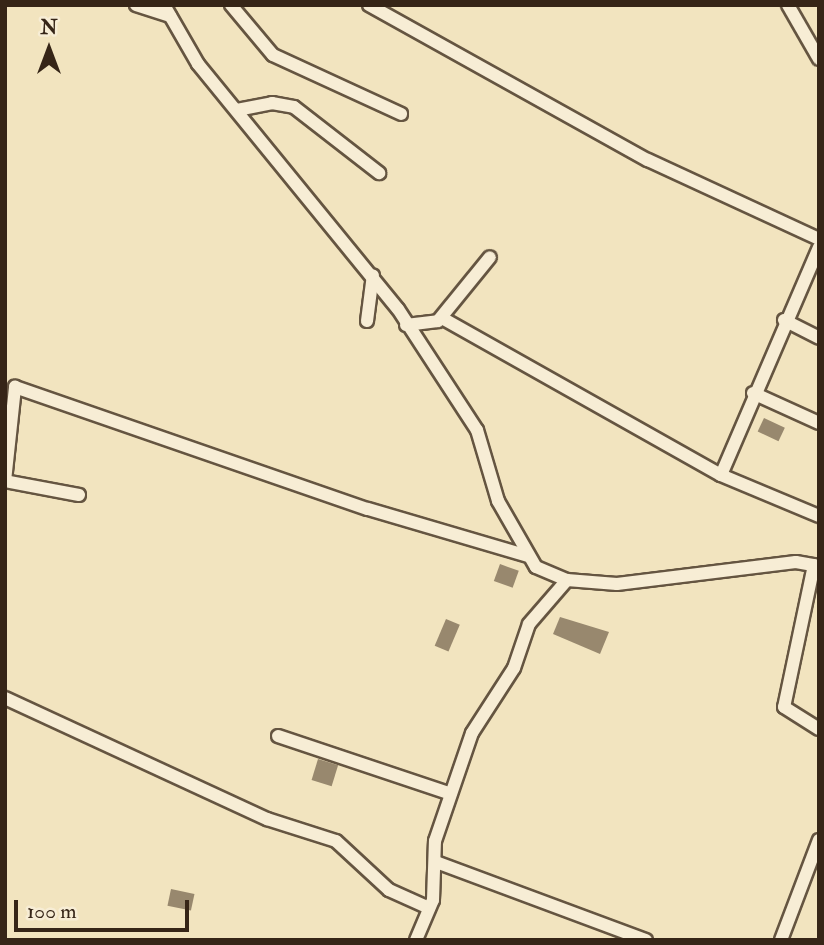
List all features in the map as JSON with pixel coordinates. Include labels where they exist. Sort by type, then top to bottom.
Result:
[{"type":"street","points":[[136,5],[167,11],[237,110],[373,275],[477,430],[498,501],[528,556],[544,573],[567,580],[652,583],[796,562],[817,565],[784,707],[819,729]]},
{"type":"street","points":[[231,5],[273,55],[401,114]]},
{"type":"street","points":[[369,5],[648,160],[819,239]]},
{"type":"street","points":[[788,5],[819,58]]},
{"type":"street","points":[[237,110],[272,103],[294,107],[379,173]]},
{"type":"street","points":[[721,475],[784,320],[814,265],[819,247]]},
{"type":"street","points":[[406,325],[423,327],[442,318],[490,257]]},
{"type":"street","points":[[366,321],[373,275]]},
{"type":"street","points":[[442,318],[721,475],[819,516]]},
{"type":"street","points":[[784,320],[819,338]]},
{"type":"street","points":[[79,495],[5,481],[15,387],[368,509],[528,556]]},
{"type":"street","points":[[753,393],[819,423]]},
{"type":"street","points":[[416,940],[429,908],[436,862],[435,841],[472,733],[514,668],[525,632],[567,580]]},
{"type":"street","points":[[5,698],[267,819],[336,841],[389,890],[429,908]]},
{"type":"street","points":[[278,736],[451,794]]},
{"type":"street","points":[[781,940],[819,840]]},
{"type":"street","points":[[436,862],[646,940]]},
{"type":"building","points":[[764,418],[785,428],[779,441],[758,432]]},
{"type":"building","points":[[500,564],[519,571],[513,588],[494,581]]},
{"type":"building","points":[[560,617],[609,632],[600,654],[553,634]]},
{"type":"building","points":[[446,619],[460,625],[448,652],[435,646]]},
{"type":"building","points":[[318,759],[338,765],[332,786],[312,780]]},
{"type":"building","points":[[171,889],[194,894],[191,911],[167,906]]}]
